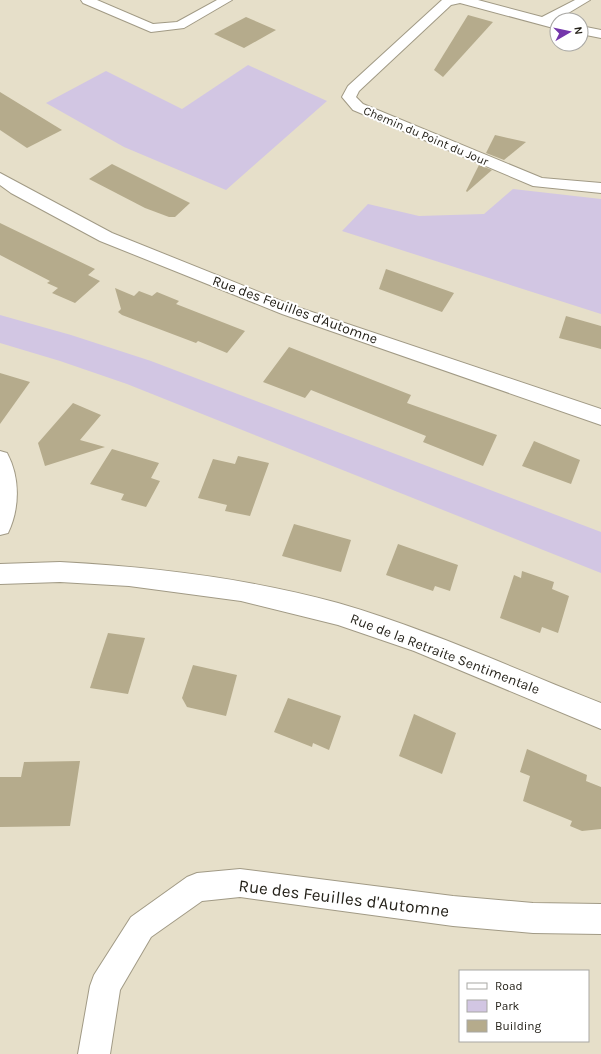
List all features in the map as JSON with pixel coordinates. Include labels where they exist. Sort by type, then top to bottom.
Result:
[{"type":"street","points":[[87,0],[150,28],[180,25],[226,0]]},
{"type":"street","name":"Chemin du Point du Jour","points":[[456,0],[447,2],[353,89],[349,98],[358,107],[539,183],[601,188]]},
{"type":"street","points":[[464,0],[549,23]]},
{"type":"street","points":[[543,22],[584,0]]},
{"type":"street","points":[[589,32],[601,34]]},
{"type":"street","name":"Rue des Feuilles d'Automne","points":[[0,178],[17,190],[106,237],[288,310],[601,417]]},
{"type":"street","points":[[0,459],[5,479],[6,497],[0,526]]},
{"type":"street","name":"Rue de la Retraite Sentimentale","points":[[0,574],[60,572],[129,576],[242,591],[338,614],[417,641],[601,716]]},
{"type":"street","name":"Rue des Feuilles d'Automne","points":[[94,1054],[105,986],[141,927],[197,887],[240,883],[453,911],[533,918],[601,919]]},
{"type":"green space","points":[[248,65],[327,101],[226,190],[124,147],[46,103],[106,71],[182,109]]},
{"type":"green space","points":[[513,189],[601,199],[601,314],[342,231],[368,204],[419,216],[484,214]]},
{"type":"green space","points":[[0,315],[71,335],[151,361],[601,532],[601,573],[127,384],[60,361],[0,343]]},
{"type":"building","points":[[468,15],[493,22],[443,77],[434,70]]},
{"type":"building","points":[[246,17],[276,30],[244,48],[214,34]]},
{"type":"building","points":[[0,92],[62,130],[27,148],[0,130]]},
{"type":"building","points":[[495,135],[526,142],[504,160],[486,153]]},
{"type":"building","points":[[112,164],[190,203],[175,217],[169,217],[145,208],[89,179]]},
{"type":"building","points":[[479,165],[492,170],[467,192],[466,191]]},
{"type":"building","points":[[0,223],[95,269],[88,275],[100,281],[75,303],[52,293],[58,288],[47,283],[50,281],[0,255]]},
{"type":"building","points":[[386,269],[454,293],[442,312],[379,289]]},
{"type":"building","points":[[115,288],[134,296],[139,291],[152,296],[157,292],[179,301],[176,304],[245,331],[227,353],[198,341],[196,343],[122,315],[118,312],[121,309]]},
{"type":"building","points":[[566,316],[601,326],[601,349],[559,338]]},
{"type":"building","points":[[289,347],[411,395],[407,403],[497,435],[483,466],[423,442],[426,436],[311,390],[305,398],[263,382]]},
{"type":"building","points":[[0,373],[30,382],[0,424]]},
{"type":"building","points":[[73,403],[101,415],[80,440],[105,447],[45,466],[38,443]]},
{"type":"building","points":[[534,441],[580,460],[571,484],[522,466]]},
{"type":"building","points":[[112,449],[159,463],[151,478],[160,481],[146,507],[121,500],[124,494],[90,484]]},
{"type":"building","points":[[238,456],[269,463],[250,516],[225,511],[227,505],[198,498],[213,459],[235,464]]},
{"type":"building","points":[[294,524],[351,540],[341,572],[282,556]]},
{"type":"building","points":[[398,544],[458,565],[450,591],[435,586],[433,591],[386,575]]},
{"type":"building","points":[[522,571],[554,582],[552,589],[569,596],[558,633],[542,627],[540,633],[500,618],[514,575],[521,578]]},
{"type":"building","points":[[108,633],[145,638],[128,694],[90,688]]},
{"type":"building","points":[[193,665],[237,675],[226,716],[187,707],[182,698]]},
{"type":"building","points":[[288,698],[341,716],[329,750],[313,743],[312,747],[274,732]]},
{"type":"building","points":[[414,714],[456,733],[442,774],[399,756]]},
{"type":"building","points":[[527,749],[587,775],[586,781],[601,787],[601,829],[582,831],[570,826],[572,821],[523,801],[530,776],[520,772]]},
{"type":"building","points":[[80,761],[70,826],[0,827],[0,777],[21,777],[24,762]]}]
